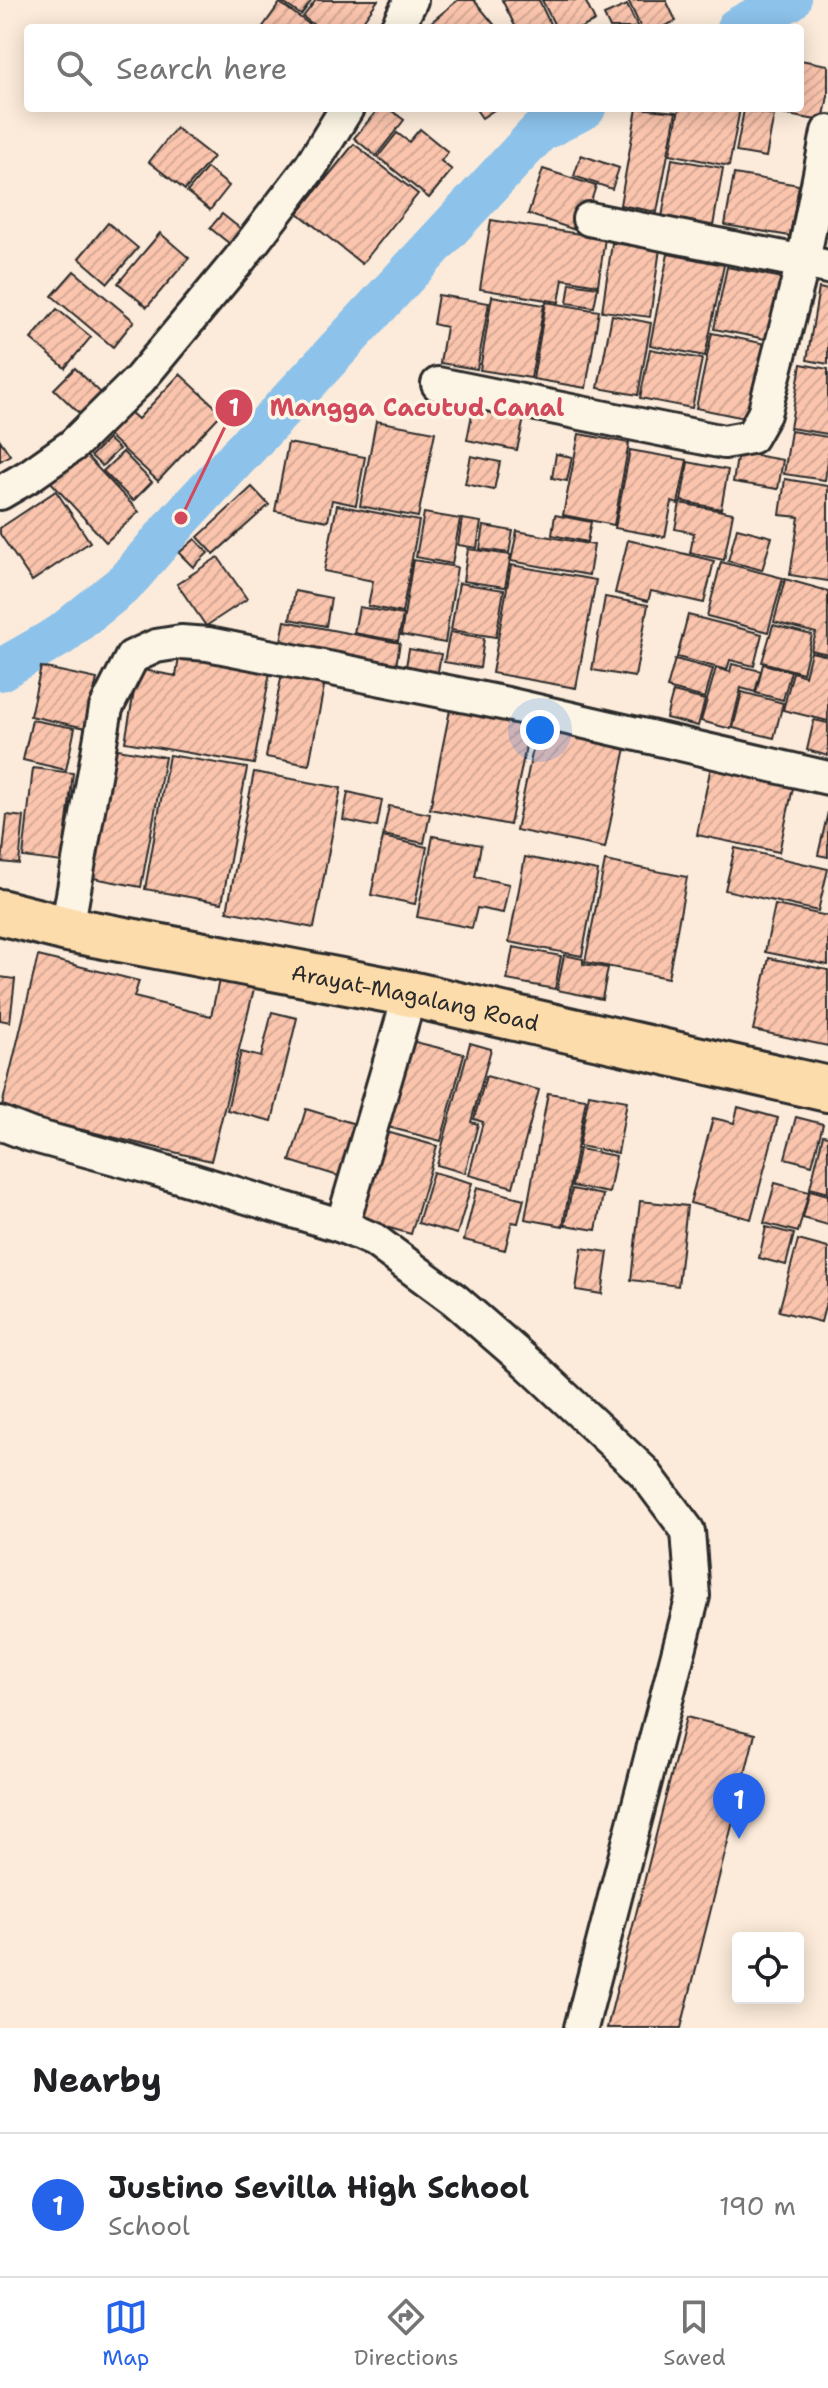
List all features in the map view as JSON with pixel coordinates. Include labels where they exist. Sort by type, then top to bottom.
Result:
[{"type":"main road","name":"Arayat-Magalang Road","points":[[0,912],[67,929],[410,994],[828,1089]]},
{"type":"street","points":[[399,24],[411,0]]},
{"type":"street","points":[[0,493],[73,445],[140,379],[239,260],[311,166],[345,112]]},
{"type":"street","points":[[438,384],[724,442],[751,437],[764,414],[816,264],[828,132]]},
{"type":"street","points":[[589,219],[816,264]]},
{"type":"street","points":[[67,929],[106,708],[132,657],[156,646],[181,642],[208,644],[507,704],[828,778]]},
{"type":"street","points":[[342,1226],[410,994]]},
{"type":"street","points":[[0,1123],[31,1135],[342,1226],[374,1240],[455,1300],[531,1366],[644,1472],[688,1531],[693,1596],[581,2028]]},
{"type":"building","points":[[279,0],[312,0],[301,15]]},
{"type":"building","points":[[316,0],[378,0],[361,24],[313,24],[303,17]]},
{"type":"building","points":[[458,0],[474,0],[494,24],[429,24]]},
{"type":"building","points":[[502,0],[539,0],[550,24],[514,24]]},
{"type":"building","points":[[542,0],[585,0],[595,21],[589,24],[554,24]]},
{"type":"building","points":[[628,0],[666,0],[676,21],[669,24],[639,24]]},
{"type":"building","points":[[280,3],[309,24],[265,24]]},
{"type":"building","points":[[627,5],[636,24],[608,24],[604,15]]},
{"type":"building","points":[[804,61],[828,65],[828,96],[823,121],[781,114],[804,112]]},
{"type":"building","points":[[376,112],[393,112],[404,120],[376,156],[354,138]]},
{"type":"building","points":[[636,112],[676,112],[657,212],[620,205]]},
{"type":"building","points":[[678,112],[739,112],[729,166],[670,154]]},
{"type":"building","points":[[744,112],[774,115],[766,157],[736,152]]},
{"type":"building","points":[[176,128],[213,157],[185,190],[149,162]]},
{"type":"building","points":[[420,129],[448,152],[441,161],[452,170],[429,198],[378,157],[397,133],[409,142]]},
{"type":"building","points":[[354,144],[418,194],[362,264],[298,213]]},
{"type":"building","points":[[581,155],[619,168],[612,189],[574,176]]},
{"type":"building","points":[[672,159],[723,168],[712,232],[661,223]]},
{"type":"building","points":[[207,168],[229,186],[210,210],[187,192]]},
{"type":"building","points":[[543,169],[596,186],[581,232],[528,214]]},
{"type":"building","points":[[734,174],[799,185],[790,236],[725,225]]},
{"type":"building","points":[[222,214],[247,234],[235,248],[210,228]]},
{"type":"building","points":[[491,220],[605,238],[598,285],[563,279],[559,302],[480,289]]},
{"type":"building","points":[[108,223],[138,248],[108,283],[79,258]]},
{"type":"building","points":[[160,233],[189,258],[147,307],[118,283]]},
{"type":"building","points":[[612,243],[660,249],[650,317],[602,311]]},
{"type":"building","points":[[668,254],[724,265],[705,356],[650,345]]},
{"type":"building","points":[[727,267],[783,278],[771,340],[714,329]]},
{"type":"building","points":[[74,271],[134,321],[113,347],[52,296]]},
{"type":"building","points":[[570,283],[598,287],[594,307],[567,303]]},
{"type":"building","points":[[819,288],[828,290],[828,364],[807,360]]},
{"type":"building","points":[[438,295],[489,303],[477,369],[440,363],[446,327],[433,324]]},
{"type":"building","points":[[492,296],[544,305],[531,378],[480,370]]},
{"type":"building","points":[[546,302],[599,311],[586,388],[533,379]]},
{"type":"building","points":[[57,309],[91,337],[65,368],[31,339]]},
{"type":"building","points":[[612,315],[651,323],[638,395],[598,388]]},
{"type":"building","points":[[712,333],[775,346],[759,421],[696,408]]},
{"type":"building","points":[[650,349],[702,359],[692,408],[640,398]]},
{"type":"building","points":[[801,364],[828,369],[828,434],[790,428]]},
{"type":"building","points":[[75,368],[102,394],[81,415],[54,389]]},
{"type":"building","points":[[180,374],[222,413],[158,481],[108,435],[130,412],[138,419]]},
{"type":"building","points":[[474,404],[525,414],[517,450],[467,440]]},
{"type":"building","points":[[376,421],[435,432],[418,517],[360,506]]},
{"type":"building","points":[[791,431],[828,437],[825,480],[784,474]]},
{"type":"building","points":[[579,434],[629,443],[614,525],[563,515]]},
{"type":"building","points":[[108,439],[119,449],[102,466],[91,456]]},
{"type":"building","points":[[0,440],[10,455],[0,461]]},
{"type":"building","points":[[288,443],[365,457],[356,505],[332,500],[328,521],[275,511]]},
{"type":"building","points":[[81,450],[139,512],[106,542],[49,480]]},
{"type":"building","points":[[630,450],[687,460],[678,504],[672,502],[665,537],[615,528]]},
{"type":"building","points":[[123,452],[152,482],[133,501],[103,471]]},
{"type":"building","points":[[738,452],[783,460],[778,489],[733,482]]},
{"type":"building","points":[[556,454],[572,457],[567,481],[552,478]]},
{"type":"building","points":[[471,456],[500,462],[494,490],[465,484]]},
{"type":"building","points":[[688,462],[728,470],[721,509],[681,501]]},
{"type":"building","points":[[785,479],[828,486],[828,581],[790,575],[799,517],[780,515]]},
{"type":"building","points":[[252,487],[269,505],[214,554],[198,537]]},
{"type":"building","points":[[56,491],[90,542],[32,581],[0,534],[0,528]]},
{"type":"building","points":[[680,503],[733,513],[724,560],[690,553],[694,533],[675,529]]},
{"type":"building","points":[[337,505],[419,521],[402,613],[368,606],[373,581],[324,571]]},
{"type":"building","points":[[424,513],[460,519],[452,564],[416,557]]},
{"type":"building","points":[[555,515],[591,522],[587,542],[552,535]]},
{"type":"building","points":[[462,519],[481,522],[477,548],[458,545]]},
{"type":"building","points":[[484,526],[513,531],[509,553],[480,549]]},
{"type":"building","points":[[737,528],[772,537],[762,570],[728,561]]},
{"type":"building","points":[[517,531],[594,545],[589,575],[511,561]]},
{"type":"building","points":[[195,539],[208,553],[193,567],[179,553]]},
{"type":"building","points":[[628,540],[714,561],[704,603],[651,591],[648,601],[615,593]]},
{"type":"building","points":[[468,549],[511,555],[505,587],[463,581]]},
{"type":"building","points":[[218,557],[247,599],[206,626],[177,584]]},
{"type":"building","points":[[413,560],[457,567],[445,643],[401,635]]},
{"type":"building","points":[[721,562],[783,578],[768,632],[707,616]]},
{"type":"building","points":[[511,565],[596,580],[576,688],[492,673]]},
{"type":"building","points":[[785,579],[828,591],[828,654],[811,650],[816,633],[774,622]]},
{"type":"building","points":[[459,583],[504,590],[496,637],[451,630]]},
{"type":"building","points":[[295,591],[331,598],[326,626],[290,619]]},
{"type":"building","points":[[605,597],[648,605],[635,677],[592,670]]},
{"type":"building","points":[[359,607],[403,615],[398,641],[354,633]]},
{"type":"building","points":[[688,615],[762,634],[754,666],[730,660],[727,670],[677,657]]},
{"type":"building","points":[[285,621],[400,643],[394,677],[278,656]]},
{"type":"building","points":[[773,625],[812,635],[803,673],[762,662]]},
{"type":"building","points":[[450,632],[484,638],[480,668],[444,662]]},
{"type":"building","points":[[181,645],[272,661],[254,764],[125,742],[138,669],[176,676]]},
{"type":"building","points":[[409,649],[441,654],[437,677],[405,672]]},
{"type":"building","points":[[811,652],[828,656],[828,721],[783,710],[793,672],[805,676]]},
{"type":"building","points":[[675,659],[713,669],[705,698],[667,688]]},
{"type":"building","points":[[732,664],[761,671],[755,692],[741,688],[731,729],[701,721],[716,668],[730,672]]},
{"type":"building","points":[[763,664],[791,671],[783,700],[756,693]]},
{"type":"building","points":[[41,667],[97,679],[86,728],[30,716]]},
{"type":"building","points":[[283,668],[326,676],[309,765],[266,757]]},
{"type":"building","points":[[673,692],[705,700],[698,726],[666,718]]},
{"type":"building","points":[[742,692],[783,703],[774,738],[733,728]]},
{"type":"building","points":[[452,700],[532,716],[510,825],[430,809]]},
{"type":"building","points":[[32,720],[75,728],[66,770],[23,760]]},
{"type":"building","points":[[539,720],[628,738],[605,848],[516,830]]},
{"type":"building","points":[[814,720],[828,723],[828,756],[807,750]]},
{"type":"building","points":[[112,748],[165,757],[141,887],[88,877]]},
{"type":"building","points":[[169,755],[247,768],[222,903],[145,889]]},
{"type":"building","points":[[711,766],[794,783],[779,852],[697,835]]},
{"type":"building","points":[[33,768],[73,773],[62,862],[23,857]]},
{"type":"building","points":[[254,772],[341,788],[314,928],[227,911]]},
{"type":"building","points":[[348,792],[382,800],[377,827],[343,820]]},
{"type":"building","points":[[389,806],[430,814],[424,843],[383,835]]},
{"type":"building","points":[[828,812],[828,857],[818,855]]},
{"type":"building","points":[[7,815],[24,817],[19,864],[2,862]]},
{"type":"building","points":[[433,836],[481,845],[475,877],[509,884],[503,913],[477,908],[472,928],[417,917]]},
{"type":"building","points":[[383,837],[427,847],[415,904],[371,895]]},
{"type":"building","points":[[735,848],[828,869],[818,911],[725,890]]},
{"type":"building","points":[[525,857],[598,871],[582,956],[509,942]]},
{"type":"building","points":[[605,861],[687,877],[668,978],[585,962]]},
{"type":"building","points":[[775,905],[828,916],[828,965],[765,952]]},
{"type":"building","points":[[513,947],[561,956],[555,989],[507,980]]},
{"type":"building","points":[[564,955],[583,959],[583,964],[608,968],[602,999],[557,990]]},
{"type":"building","points":[[38,956],[139,981],[134,997],[211,1016],[219,980],[254,989],[211,1161],[1,1110]]},
{"type":"building","points":[[769,958],[828,970],[828,1046],[753,1030]]},
{"type":"building","points":[[0,977],[15,979],[10,1022],[0,1020]]},
{"type":"building","points":[[272,1012],[297,1018],[272,1121],[227,1110],[241,1052],[261,1057]]},
{"type":"building","points":[[407,1040],[464,1054],[441,1141],[384,1126]]},
{"type":"building","points":[[470,1043],[491,1049],[471,1122],[478,1124],[465,1173],[437,1165]]},
{"type":"building","points":[[486,1076],[539,1090],[513,1187],[469,1175],[483,1122],[474,1119]]},
{"type":"building","points":[[548,1093],[586,1099],[563,1226],[525,1219]]},
{"type":"building","points":[[589,1094],[627,1101],[618,1153],[579,1146]]},
{"type":"building","points":[[738,1107],[778,1118],[751,1219],[690,1203],[713,1118],[734,1123]]},
{"type":"building","points":[[306,1109],[365,1127],[348,1179],[290,1161]]},
{"type":"building","points":[[796,1117],[823,1124],[812,1165],[785,1158]]},
{"type":"building","points":[[383,1131],[437,1146],[411,1234],[357,1219]]},
{"type":"building","points":[[823,1135],[828,1136],[828,1193],[810,1188]]},
{"type":"building","points":[[579,1149],[616,1156],[609,1193],[572,1186]]},
{"type":"building","points":[[433,1172],[472,1183],[457,1234],[418,1223]]},
{"type":"building","points":[[775,1183],[809,1192],[798,1232],[764,1223]]},
{"type":"building","points":[[477,1187],[524,1199],[518,1223],[512,1222],[505,1250],[464,1240]]},
{"type":"building","points":[[572,1189],[603,1195],[596,1230],[565,1225]]},
{"type":"building","points":[[810,1190],[828,1195],[828,1225],[803,1218]]},
{"type":"building","points":[[640,1201],[687,1206],[678,1286],[631,1280]]},
{"type":"building","points":[[766,1227],[794,1234],[786,1265],[759,1258]]},
{"type":"building","points":[[798,1240],[828,1248],[828,1295],[821,1322],[779,1311]]},
{"type":"building","points":[[582,1248],[608,1252],[602,1294],[576,1290]]},
{"type":"building","points":[[686,1717],[755,1734],[681,2028],[607,2028]]},
{"type":"waterway","points":[[745,24],[790,0]]},
{"type":"waterway","points":[[0,670],[61,635],[125,583],[181,518],[539,132],[577,112]]},
{"type":"place","name":"Mangga Cacutud Canal","points":[[181,518]]},
{"type":"place","name":"Justino Sevilla High School","points":[[739,1839]]}]
